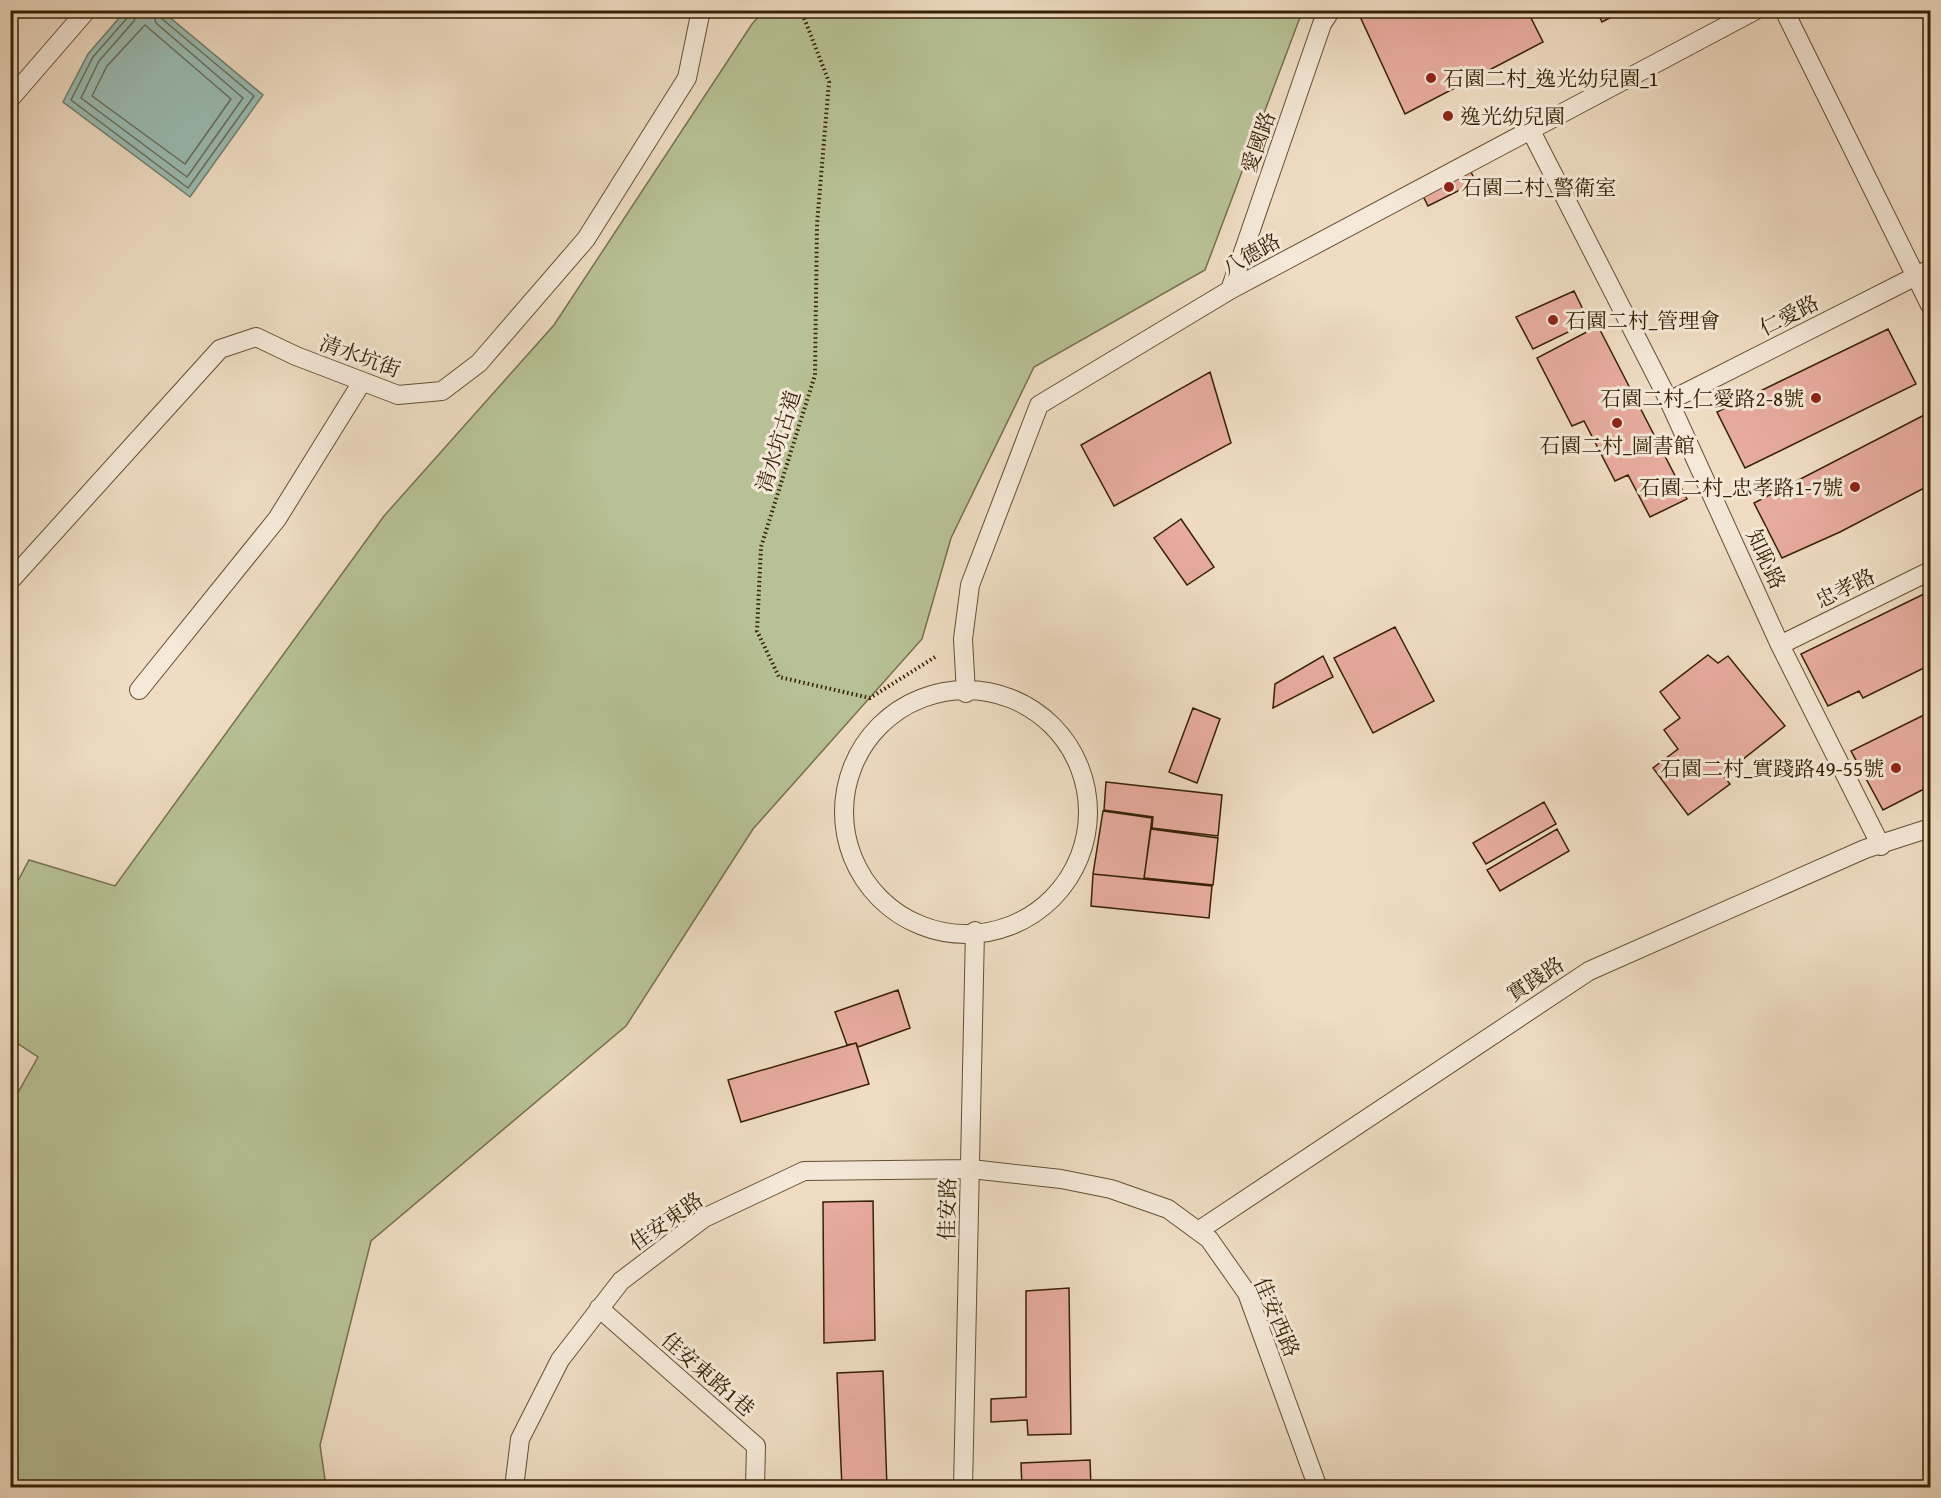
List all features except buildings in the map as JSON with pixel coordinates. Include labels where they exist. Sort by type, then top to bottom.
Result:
[{"type":"lane","points":[[10,99],[87,10]]},
{"type":"lane","name":"清水坑街","points":[[10,580],[220,349],[256,337],[296,356],[398,395],[442,391],[479,363],[586,239],[687,78],[701,10]]},
{"type":"lane","name":"愛國路","points":[[1230,290],[1322,24],[1331,10]]},
{"type":"lane","name":"八德路","points":[[966,693],[963,639],[969,585],[1039,405],[1230,290],[1756,10]]},
{"type":"lane","points":[[1784,10],[1923,273],[1930,305]]},
{"type":"lane","name":"知恥路","points":[[1530,129],[1669,401],[1780,645],[1881,846]]},
{"type":"lane","name":"仁愛路","points":[[1669,401],[1923,273]]},
{"type":"lane","points":[[139,690],[277,519],[362,382]]},
{"type":"lane","name":"忠孝路","points":[[1780,645],[1930,571]]},
{"type":"lane","points":[[934,693],[997,693],[1027,705],[1053,724],[1072,750],[1085,779],[1089,811],[1085,843],[1072,872],[1053,898],[1028,918],[998,930],[975,931],[934,931],[905,919],[879,900],[859,874],[847,844],[843,813],[847,781],[859,751],[879,726],[904,706],[934,693]]},
{"type":"lane","name":"實踐路","points":[[1198,1231],[1589,970],[1865,849],[1881,846],[1930,828]]},
{"type":"lane","name":"佳安路","points":[[963,1488],[975,931]]},
{"type":"lane","name":"佳安西路","points":[[971,1169],[1061,1179],[1111,1188],[1168,1209],[1209,1239],[1247,1293],[1318,1488]]},
{"type":"lane","name":"佳安東路","points":[[514,1488],[520,1439],[560,1360],[621,1281],[704,1218],[804,1172],[971,1169]]},
{"type":"lane","name":"佳安東路1巷","points":[[599,1308],[756,1446],[755,1488]]},
{"type":"path","name":"清水坑古道","points":[[801,10],[830,82],[817,224],[815,375],[761,547],[757,631],[779,677],[870,698],[963,639]]},
{"type":"green space","points":[[765,10],[1305,11],[1299,20],[1205,270],[1034,367],[951,538],[922,639],[753,829],[626,1026],[371,1241],[320,1445],[326,1487],[11,1487],[11,1105],[38,1057],[11,1039],[11,894],[29,860],[115,886],[384,516],[554,325],[752,24]]},
{"type":"water","points":[[126,10],[162,11],[263,95],[190,197],[63,102],[88,54]]},
{"type":"place","name":"石園二村_逸光幼兒園_1","points":[[1431,78]]},
{"type":"place","name":"逸光幼兒園","points":[[1448,116]]},
{"type":"place","name":"石園二村_警衛室","points":[[1449,187]]},
{"type":"place","name":"石園二村_管理會","points":[[1553,320]]},
{"type":"place","name":"石園二村_仁愛路2-8號","points":[[1816,398]]},
{"type":"place","name":"石園二村_圖書館","points":[[1617,423]]},
{"type":"place","name":"石園二村_忠孝路1-7號","points":[[1855,487]]},
{"type":"place","name":"石園二村_實踐路49-55號","points":[[1896,768]]}]
